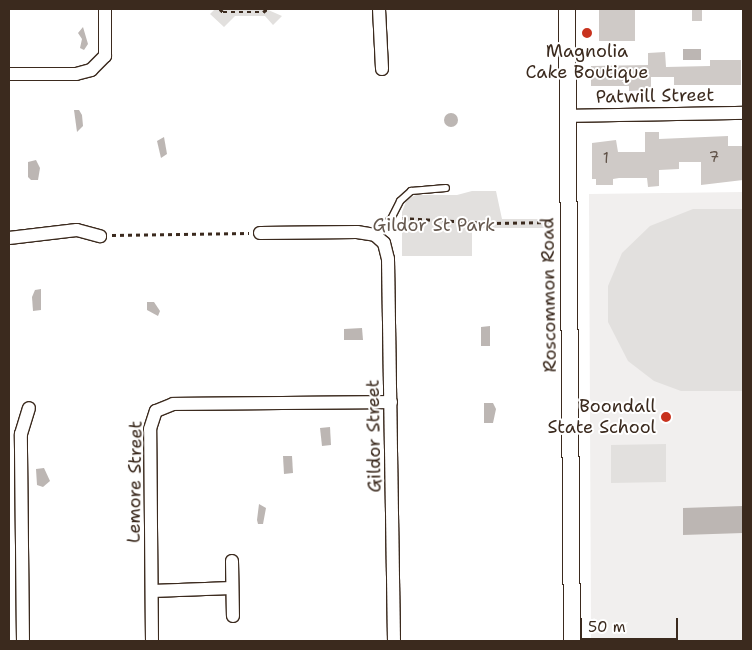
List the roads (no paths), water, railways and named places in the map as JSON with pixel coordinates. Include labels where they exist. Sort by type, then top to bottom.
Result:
[{"type":"street","points":[[9,74],[76,74],[92,70],[104,56],[105,9]]},
{"type":"street","points":[[380,9],[382,69]]},
{"type":"street","name":"Roscommon Road","points":[[566,9],[572,641]]},
{"type":"street","name":"Patwill Street","points":[[567,116],[743,112]]},
{"type":"street","points":[[9,238],[77,230],[100,236]]},
{"type":"street","points":[[260,233],[378,231]]},
{"type":"street","name":"Gildor Street","points":[[378,231],[388,254],[394,641]]},
{"type":"street","name":"Lemore Street","points":[[152,641],[150,429],[154,414],[160,408],[173,404],[391,402]]},
{"type":"street","points":[[23,641],[21,434],[29,408]]},
{"type":"street","points":[[232,561],[233,616]]},
{"type":"street","points":[[152,591],[232,588]]},
{"type":"lane","points":[[378,231],[394,215],[400,201],[411,191],[446,188]]},
{"type":"place","name":"Magnolia Cake Boutique","points":[[587,33]]},
{"type":"place","name":"Boondall State School","points":[[666,417]]},
{"type":"park label","name":"Gildor St Park","points":[[434,225]]}]
